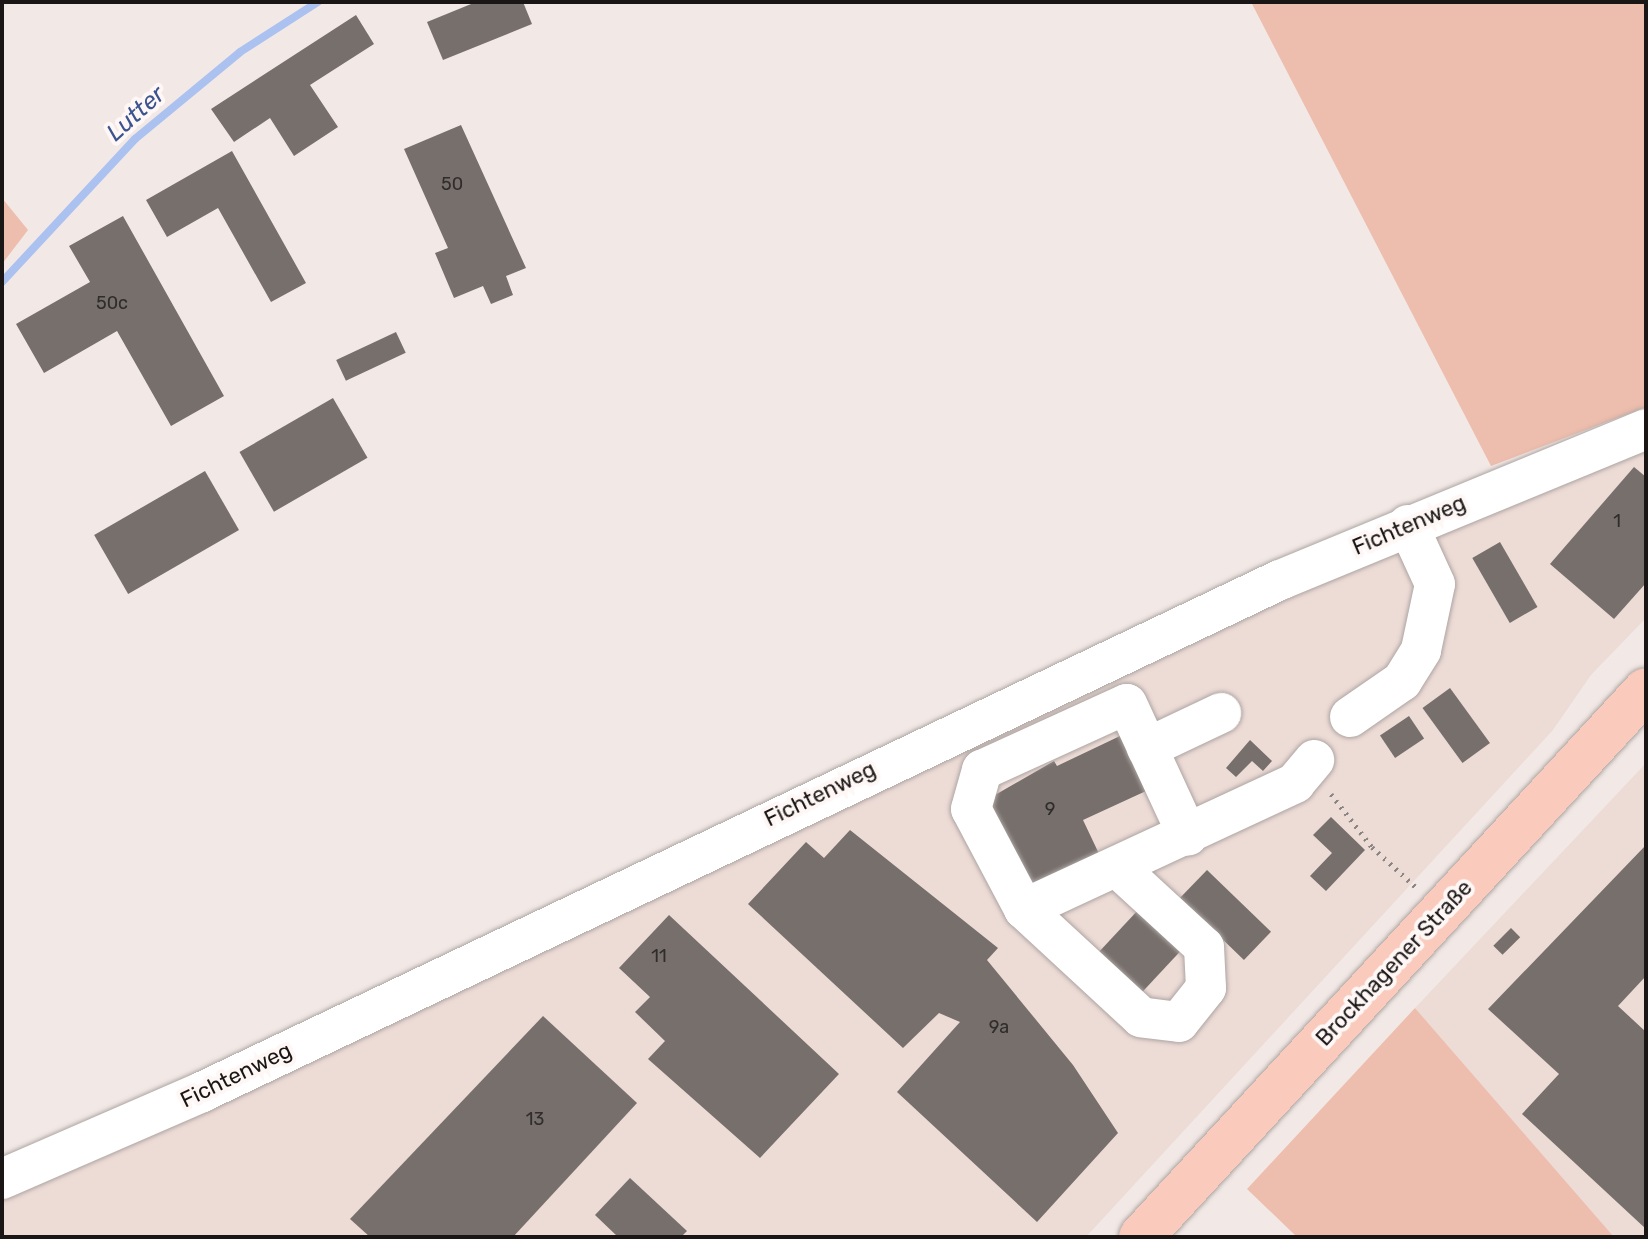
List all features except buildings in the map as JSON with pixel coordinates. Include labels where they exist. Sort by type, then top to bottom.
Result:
[{"type":"main road","name":"Brockhagener Straße","points":[[1141,1237],[1646,690]]},
{"type":"street","name":"Fichtenweg","points":[[2,1179],[202,1092],[869,770],[1007,710],[1408,525],[1646,429]]},
{"type":"street","points":[[1350,717],[1402,681],[1421,650],[1435,584],[1408,525]]},
{"type":"street","points":[[1117,867],[1204,947],[1206,988],[1179,1022],[1141,1017],[1024,909],[971,809],[982,770],[1127,704],[1188,836]]},
{"type":"street","points":[[1007,710],[1026,750]]},
{"type":"street","points":[[1147,748],[1221,713]]},
{"type":"street","points":[[1024,909],[1188,836],[1295,783],[1323,774]]},
{"type":"path","points":[[1323,774],[1331,797],[1372,847],[1431,901]]},
{"type":"shaded area","points":[[1251,2],[1646,2],[1646,407],[1491,466]]},
{"type":"shaded area","points":[[2,198],[28,230],[2,264]]},
{"type":"shaded area","points":[[1646,445],[1646,618],[1591,675],[1553,730],[1086,1237],[2,1237],[2,1193],[1237,614]]},
{"type":"shaded area","points":[[1646,763],[1646,1237],[1614,1237],[1415,1008]]},
{"type":"shaded area","points":[[1415,1008],[1614,1237],[1297,1237],[1247,1189]]},
{"type":"waterway","name":"Lutter","points":[[2,282],[135,139],[240,52],[318,2]]}]
